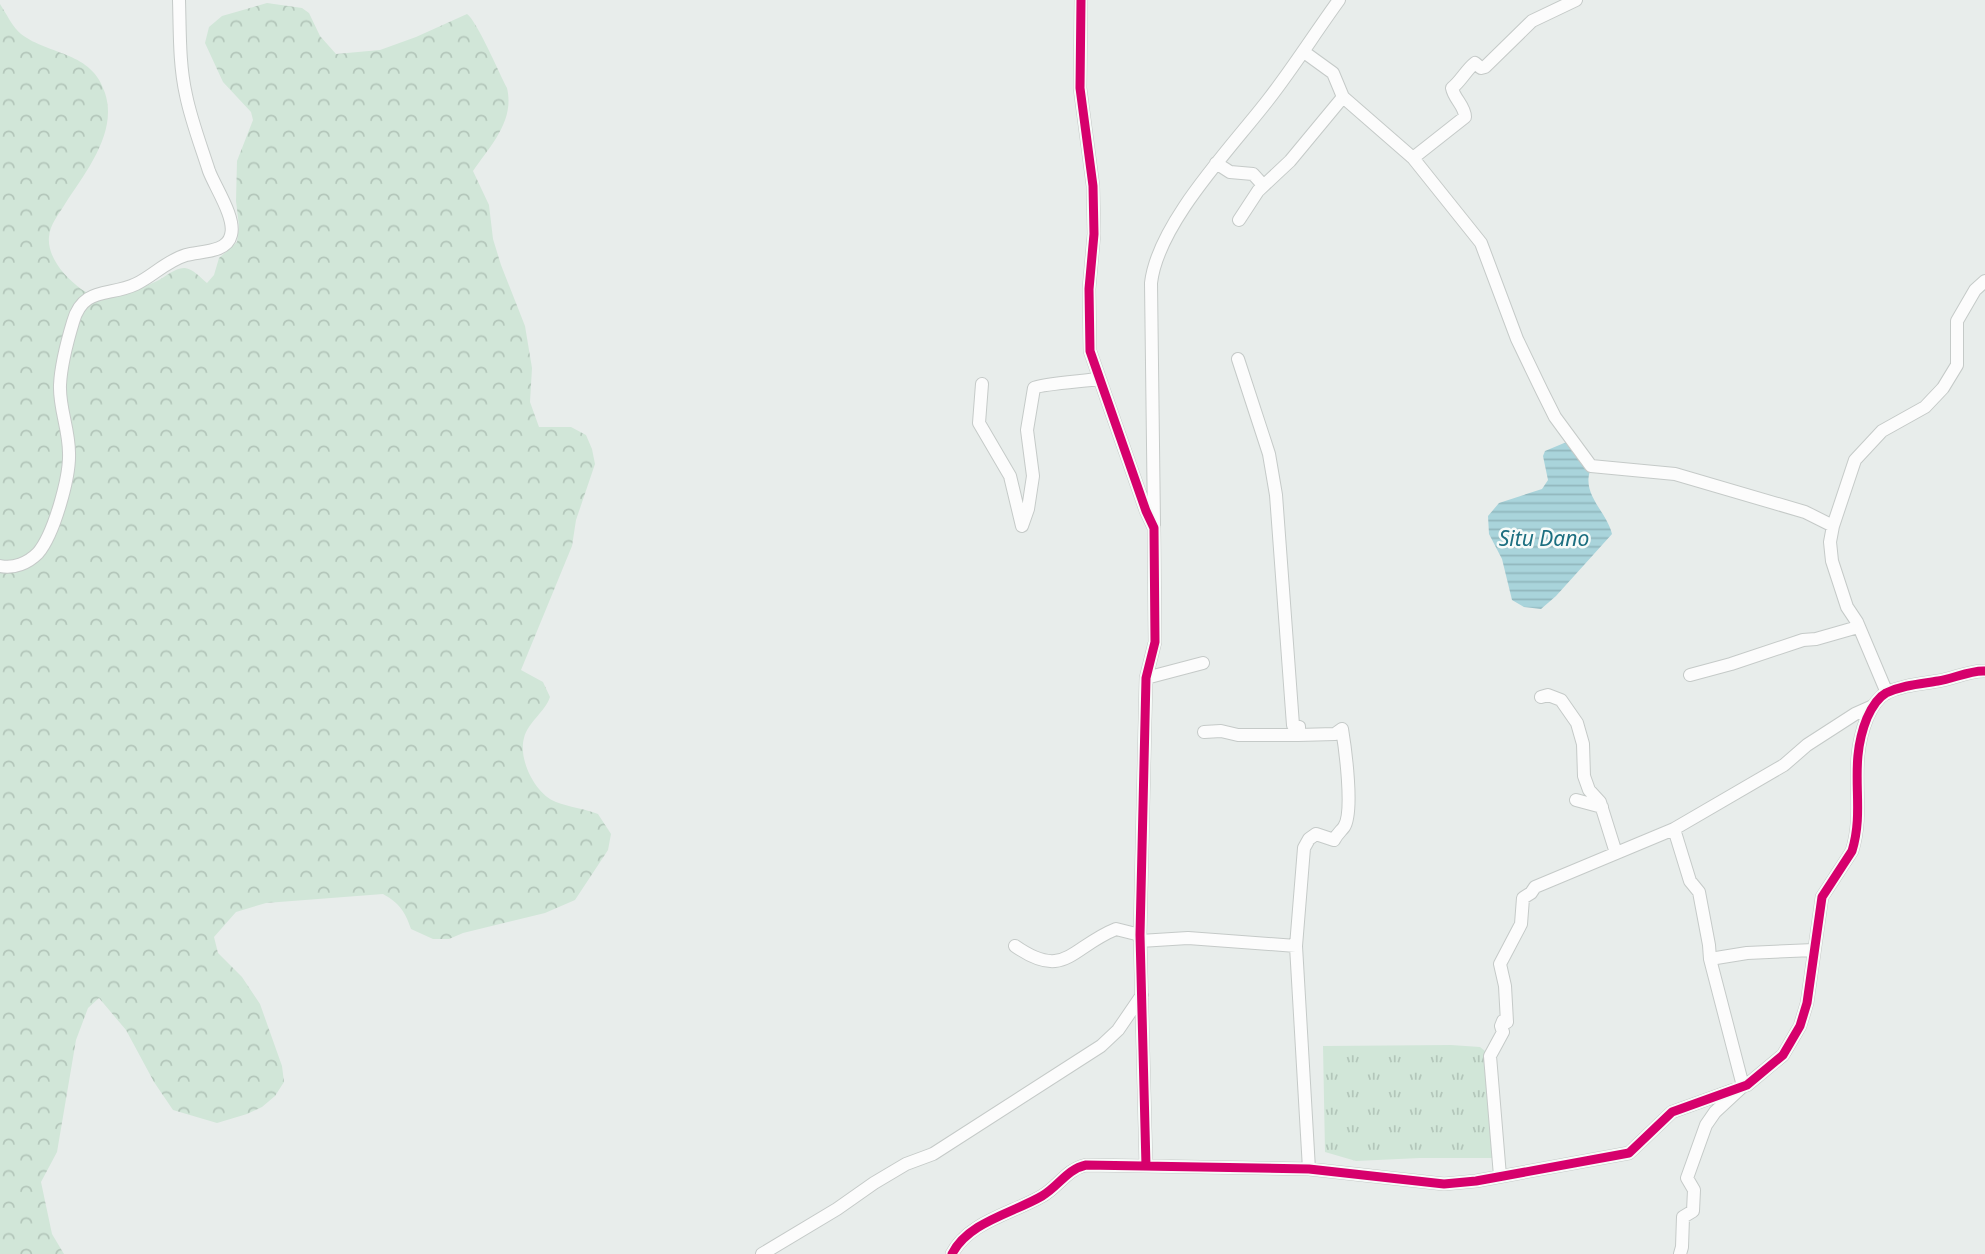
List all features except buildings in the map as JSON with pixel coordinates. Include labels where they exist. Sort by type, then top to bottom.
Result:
[{"type":"street","points":[[0,566],[17,566],[38,552],[53,521],[69,464],[60,383],[66,347],[80,305],[99,293],[137,284],[184,255],[219,248],[231,237],[225,205],[210,173],[185,93],[181,64],[179,0]]},
{"type":"street","points":[[1081,0],[1080,88],[1093,195],[1094,234],[1088,338],[1098,379],[1154,528]]},
{"type":"street","points":[[1146,1166],[1140,938],[1146,678],[1155,642],[1152,275],[1162,248],[1178,219],[1216,163],[1267,102],[1339,0]]},
{"type":"street","points":[[1413,158],[1465,117],[1452,88],[1466,76],[1472,65],[1475,63],[1481,68],[1485,66],[1532,21],[1576,0]]},
{"type":"street","points":[[1304,52],[1333,73],[1343,97],[1413,158],[1481,243],[1517,339],[1542,391],[1555,417],[1591,466],[1675,474],[1805,512],[1833,526]]},
{"type":"street","points":[[1239,220],[1263,185],[1290,161],[1343,97]]},
{"type":"street","points":[[1216,163],[1230,172],[1253,174],[1263,185]]},
{"type":"street","points":[[1887,692],[1847,607],[1832,561],[1830,542],[1833,526],[1855,460],[1882,431],[1925,407],[1953,374],[1958,356],[1956,321],[1975,290],[1985,281]]},
{"type":"street","points":[[1238,359],[1269,454],[1276,495],[1293,725],[1299,727],[1297,735]]},
{"type":"street","points":[[982,384],[978,422],[1010,476],[1022,526],[1028,509],[1033,476],[1027,430],[1034,388],[1038,385],[1098,379]]},
{"type":"street","points":[[1690,675],[1727,666],[1803,640],[1858,627]]},
{"type":"street","points":[[1146,678],[1203,663]]},
{"type":"street","points":[[952,1254],[970,1233],[1008,1211],[1041,1197],[1075,1168],[1100,1164],[1309,1169],[1444,1184],[1629,1153],[1672,1112],[1753,1081],[1779,1059],[1795,1035],[1807,1003],[1822,897],[1854,844],[1857,817],[1856,752],[1873,706],[1887,692],[1908,685],[1939,681],[1978,670],[1985,671]]},
{"type":"street","points":[[1541,697],[1548,695],[1561,700],[1577,723],[1583,744],[1584,776],[1589,790],[1602,807],[1616,853]]},
{"type":"street","points":[[1500,1176],[1490,1056],[1503,1032],[1503,1021],[1507,1021],[1505,986],[1500,964],[1521,924],[1523,898],[1535,887],[1674,829],[1784,765],[1807,745],[1855,713],[1873,706]]},
{"type":"street","points":[[1204,732],[1297,735],[1335,734],[1342,729],[1349,783],[1345,827],[1334,839],[1316,834],[1305,843],[1296,946],[1309,1169]]},
{"type":"street","points":[[1576,800],[1602,807]]},
{"type":"street","points":[[1674,829],[1690,881],[1699,892],[1710,959],[1743,1086]]},
{"type":"street","points":[[1014,946],[1041,961],[1051,963],[1116,929],[1140,938],[1188,938],[1296,946]]},
{"type":"street","points":[[1710,959],[1746,953],[1814,950]]},
{"type":"street","points":[[762,1254],[906,1164],[933,1154],[1101,1046],[1118,1030],[1142,994]]},
{"type":"street","points":[[1680,1254],[1683,1217],[1693,1211],[1695,1190],[1687,1178],[1703,1129],[1715,1112],[1743,1086]]},
{"type":"green space","points":[[267,3],[302,8],[309,13],[320,36],[336,54],[380,50],[467,14],[482,37],[507,88],[509,100],[504,122],[473,171],[489,205],[493,239],[525,326],[532,368],[530,402],[539,427],[571,427],[586,435],[595,464],[576,520],[572,546],[521,670],[543,682],[550,697],[526,732],[524,756],[535,784],[548,798],[598,814],[611,834],[608,850],[575,900],[545,913],[463,933],[449,939],[433,939],[411,929],[401,908],[383,894],[266,903],[236,912],[214,937],[218,953],[242,977],[260,1004],[282,1066],[284,1082],[275,1096],[262,1107],[217,1123],[173,1110],[154,1082],[126,1030],[99,998],[88,1008],[76,1040],[57,1152],[41,1182],[52,1234],[64,1254],[0,1254],[0,4],[21,34],[90,69],[99,79],[105,93],[108,108],[104,137],[90,165],[55,219],[49,244],[58,266],[69,279],[89,293],[109,296],[139,289],[182,268],[191,270],[207,283],[214,275],[219,258],[237,242],[237,161],[253,120],[251,112],[223,82],[205,43],[209,27],[222,16]]},
{"type":"green space","points":[[1323,1046],[1480,1047],[1485,1051],[1493,1158],[1356,1161],[1325,1152]]},
{"type":"water","name":"Situ Dano","points":[[1569,441],[1590,471],[1589,488],[1612,534],[1541,609],[1524,607],[1512,600],[1502,559],[1489,534],[1488,516],[1499,503],[1542,489],[1548,480],[1543,456],[1545,451]]},
{"type":"cycle path","points":[[1081,0],[1080,88],[1093,186],[1094,234],[1089,289],[1090,351],[1154,528],[1155,642],[1146,678],[1140,935],[1146,1166]]},
{"type":"cycle path","points":[[952,1254],[959,1243],[980,1226],[1042,1196],[1073,1170],[1086,1165],[1309,1169],[1444,1184],[1476,1181],[1629,1153],[1672,1112],[1747,1085],[1783,1055],[1800,1026],[1807,1003],[1822,897],[1852,851],[1856,834],[1858,753],[1867,718],[1875,704],[1886,693],[1899,688],[1985,671]]}]
